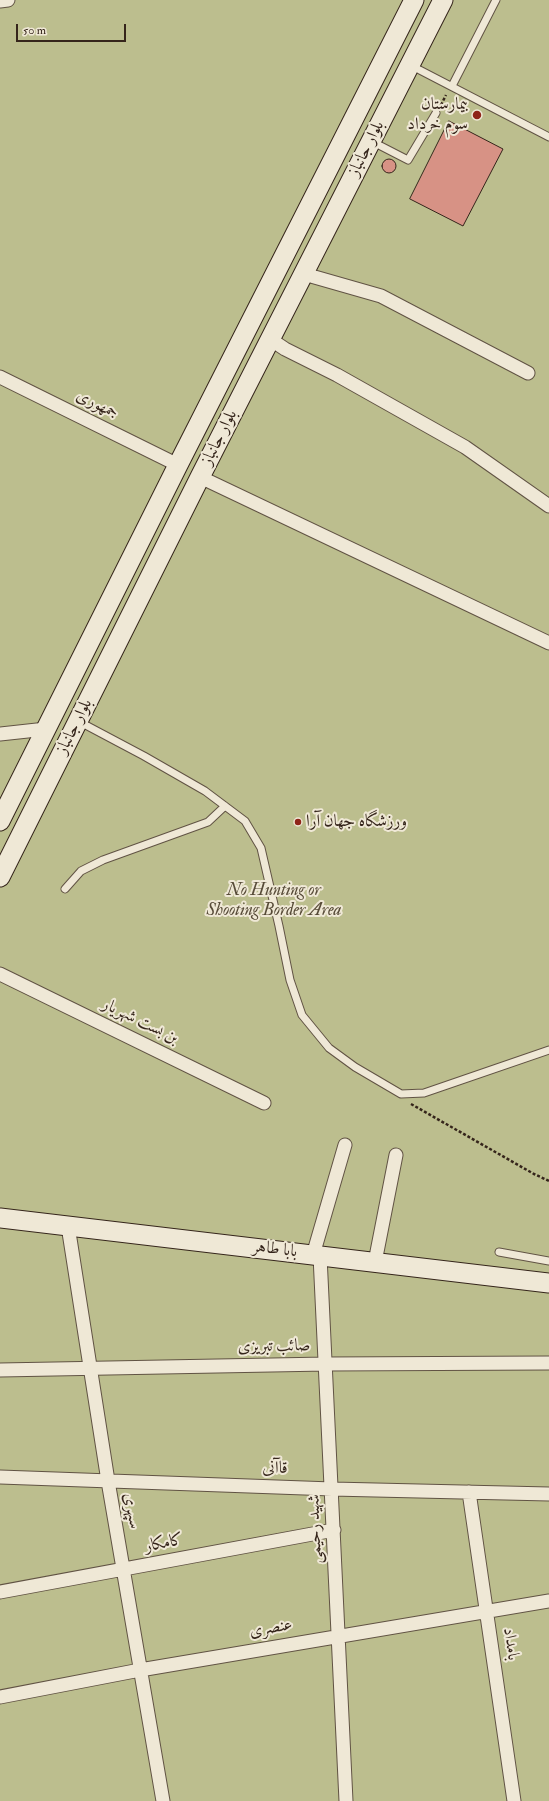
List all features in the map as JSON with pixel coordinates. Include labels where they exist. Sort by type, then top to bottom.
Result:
[{"type":"main road","name":"بلوار جانباز","points":[[0,821],[178,465],[414,0]]},
{"type":"main road","name":"بلوار جانباز","points":[[0,877],[200,477],[443,0]]},
{"type":"main road","points":[[178,465],[200,477]]},
{"type":"main road","name":"بابا طاهر","points":[[0,1218],[549,1283]]},
{"type":"street","points":[[0,1],[8,0]]},
{"type":"street","points":[[304,274],[381,296],[528,373]]},
{"type":"street","points":[[270,339],[285,349],[338,375],[466,446],[549,506]]},
{"type":"street","name":"جمهوری","points":[[0,377],[178,465]]},
{"type":"street","points":[[200,477],[549,643]]},
{"type":"street","points":[[0,734],[46,729]]},
{"type":"street","name":"بن بست شهریار","points":[[0,974],[264,1103]]},
{"type":"street","name":"شهید رحیمی","points":[[345,1145],[316,1255],[326,1364],[346,1801]]},
{"type":"street","points":[[374,1262],[396,1155]]},
{"type":"street","name":"سپهری","points":[[68,1226],[108,1481],[163,1801]]},
{"type":"street","name":"صائب تبریزی","points":[[0,1370],[326,1364],[549,1363]]},
{"type":"street","name":"قاآنی","points":[[0,1477],[332,1489],[549,1494]]},
{"type":"street","name":"بامداد","points":[[470,1492],[514,1801]]},
{"type":"street","name":"کامکار","points":[[0,1592],[334,1530]]},
{"type":"street","name":"عنصری","points":[[0,1697],[140,1670],[549,1601]]},
{"type":"lane","points":[[452,86],[496,0]]},
{"type":"lane","points":[[410,65],[549,137]]},
{"type":"lane","points":[[371,141],[408,160],[436,113]]},
{"type":"lane","points":[[78,721],[144,756],[205,791],[245,821],[261,848],[290,980],[302,1015],[329,1048],[355,1067],[401,1094],[424,1093],[549,1050]]},
{"type":"lane","points":[[65,889],[81,871],[103,860],[208,822],[225,806]]},
{"type":"lane","points":[[499,1252],[549,1261]]},
{"type":"path","points":[[436,113],[452,86]]},
{"type":"path","points":[[401,1094],[414,1106],[549,1181]]},
{"type":"green space","name":"No Hunting or Shooting Border Area","points":[[0,0],[549,0],[549,1801],[0,1801]]},
{"type":"building","points":[[449,121],[503,149],[463,226],[410,199]]},
{"type":"building","points":[[386,159],[392,159],[396,163],[396,169],[392,173],[386,173],[382,169],[382,163]]},
{"type":"place","name":"بیمارستان سوم خرداد","points":[[477,115]]},
{"type":"place","name":"ورزشگاه جهان آرا","points":[[298,822]]}]
